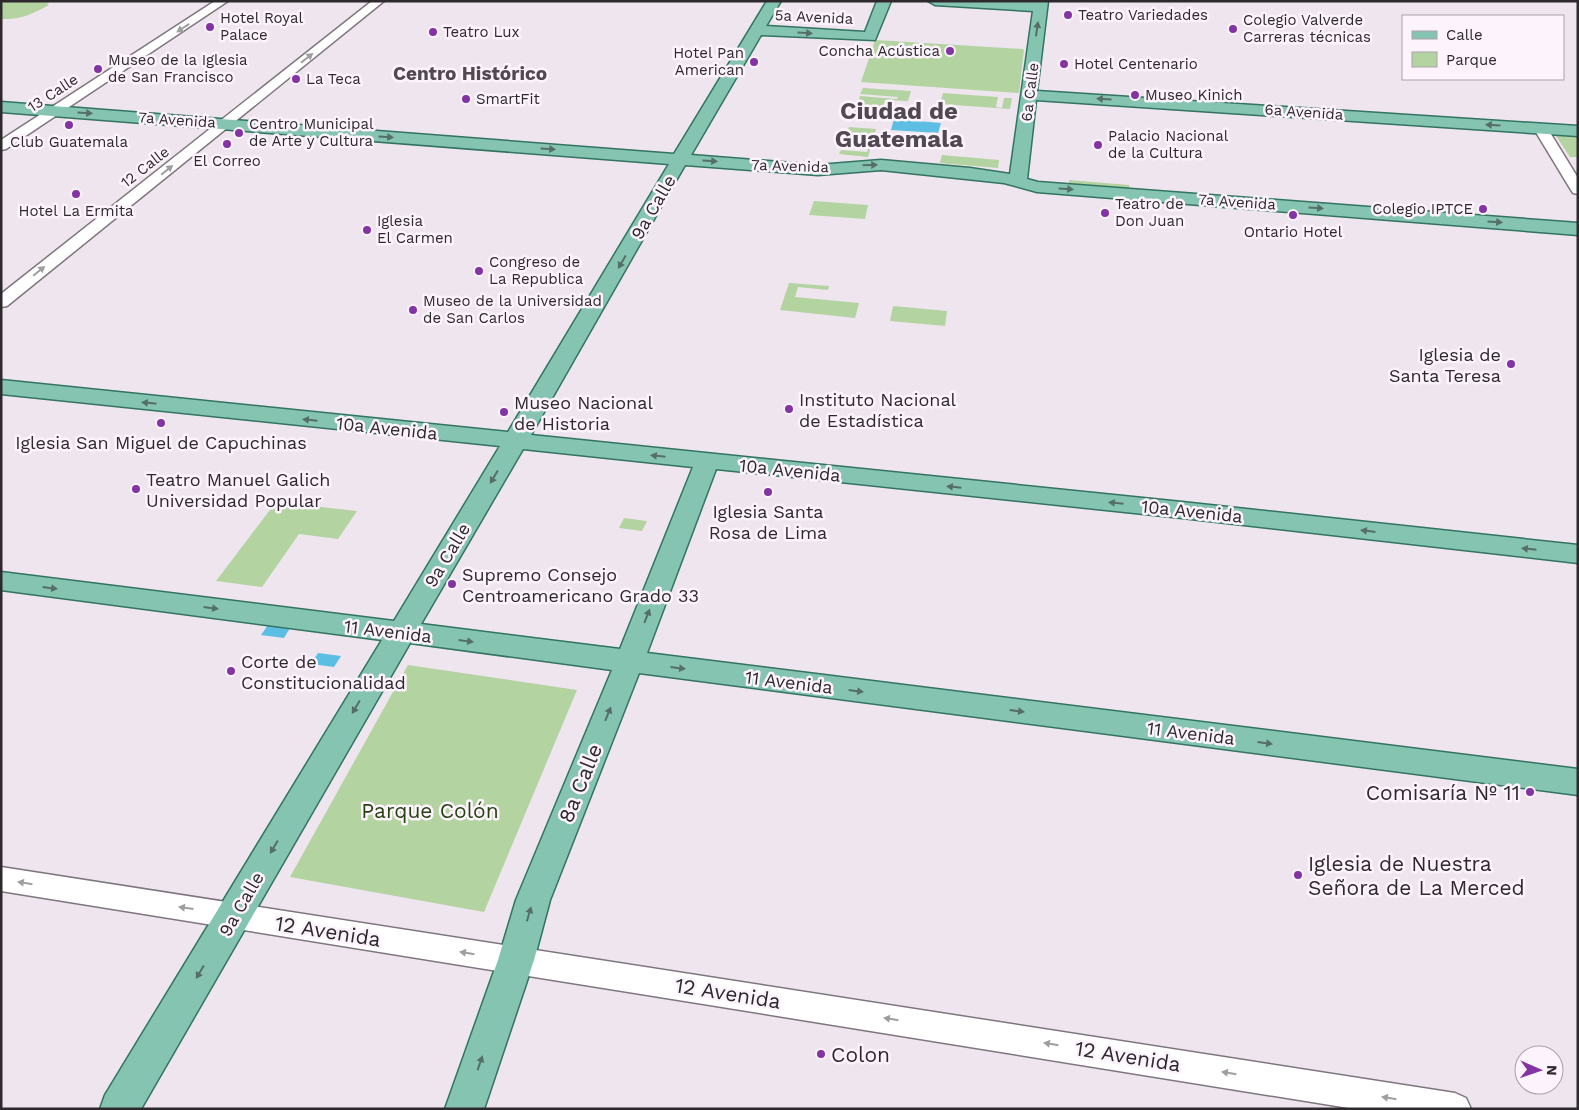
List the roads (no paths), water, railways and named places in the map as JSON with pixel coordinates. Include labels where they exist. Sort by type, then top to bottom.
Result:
[{"type":"main road","name":"9a Calle","points":[[119,1109],[400,633],[516,442],[774,1]]},
{"type":"main road","name":"5a Avenida","points":[[756,30],[870,37],[884,1]]},
{"type":"main road","points":[[935,1],[1041,4]]},
{"type":"main road","name":"6a Calle","points":[[1018,182],[1041,4]]},
{"type":"main road","name":"6a Avenida","points":[[1030,95],[1578,131]]},
{"type":"main road","name":"7a Avenida","points":[[1,107],[818,170],[881,165],[970,173],[1037,187],[1578,228]]},
{"type":"main road","name":"10a Avenida","points":[[1,387],[1182,510],[1578,554]]},
{"type":"main road","name":"8a Calle","points":[[464,1109],[516,960],[533,900],[629,662],[707,461]]},
{"type":"main road","name":"11 Avenida","points":[[1,582],[1578,782]]},
{"type":"street","name":"13 Calle","points":[[1,146],[223,1]]},
{"type":"street","name":"12 Calle","points":[[1,302],[379,1]]},
{"type":"street","points":[[1542,129],[1578,190]]},
{"type":"street","name":"12 Avenida","points":[[1,880],[234,915],[1455,1109]]},
{"type":"water","points":[[894,119],[941,123],[938,133],[891,130]]},
{"type":"water","points":[[268,625],[290,628],[284,638],[261,635]]},
{"type":"water","points":[[318,653],[341,656],[334,667],[311,664]]},
{"type":"place","name":"Teatro Variedades","points":[[1068,15]]},
{"type":"place","name":"Hotel Royal Palace","points":[[210,27]]},
{"type":"place","name":"Colegio Valverde Carreras técnicas","points":[[1233,29]]},
{"type":"place","name":"Teatro Lux","points":[[433,32]]},
{"type":"place","name":"Concha Acústica","points":[[950,51]]},
{"type":"place","name":"Hotel Pan American","points":[[754,62]]},
{"type":"place","name":"Hotel Centenario","points":[[1064,64]]},
{"type":"place","name":"Museo de la Iglesia de San Francisco","points":[[98,69]]},
{"type":"place","name":"La Teca","points":[[296,79]]},
{"type":"place","name":"Museo Kinich","points":[[1135,95]]},
{"type":"place","name":"SmartFit","points":[[466,99]]},
{"type":"place","name":"Club Guatemala","points":[[69,125]]},
{"type":"place","name":"Centro Municipal de Arte y Cultura","points":[[239,133]]},
{"type":"place","name":"El Correo","points":[[227,144]]},
{"type":"place","name":"Palacio Nacional de la Cultura","points":[[1098,145]]},
{"type":"place","name":"Hotel La Ermita","points":[[76,194]]},
{"type":"place","name":"Colegio IPTCE","points":[[1483,209]]},
{"type":"place","name":"Teatro de Don Juan","points":[[1105,213]]},
{"type":"place","name":"Ontario Hotel","points":[[1293,215]]},
{"type":"place","name":"Iglesia El Carmen","points":[[367,230]]},
{"type":"place","name":"Congreso de La Republica","points":[[479,271]]},
{"type":"place","name":"Museo de la Universidad de San Carlos","points":[[413,310]]},
{"type":"place","name":"Iglesia de Santa Teresa","points":[[1511,364]]},
{"type":"place","name":"Instituto Nacional de Estadística","points":[[789,409]]},
{"type":"place","name":"Museo Nacional de Historia","points":[[504,412]]},
{"type":"place","name":"Iglesia San Miguel de Capuchinas","points":[[161,423]]},
{"type":"place","name":"Teatro Manuel Galich Universidad Popular","points":[[136,489]]},
{"type":"place","name":"Iglesia Santa Rosa de Lima","points":[[768,492]]},
{"type":"place","name":"Supremo Consejo Centroamericano Grado 33","points":[[452,584]]},
{"type":"place","name":"Corte de Constitucionalidad","points":[[231,671]]},
{"type":"place","name":"Comisaría Nº 11","points":[[1530,792]]},
{"type":"place","name":"Iglesia de Nuestra Señora de La Merced","points":[[1298,875]]},
{"type":"place","name":"Colon","points":[[821,1054]]},
{"type":"district","name":"Centro Histórico","points":[[470,73]]},
{"type":"district","name":"Ciudad de Guatemala","points":[[899,125]]},
{"type":"park label","name":"Parque Colón","points":[[430,810]]}]
